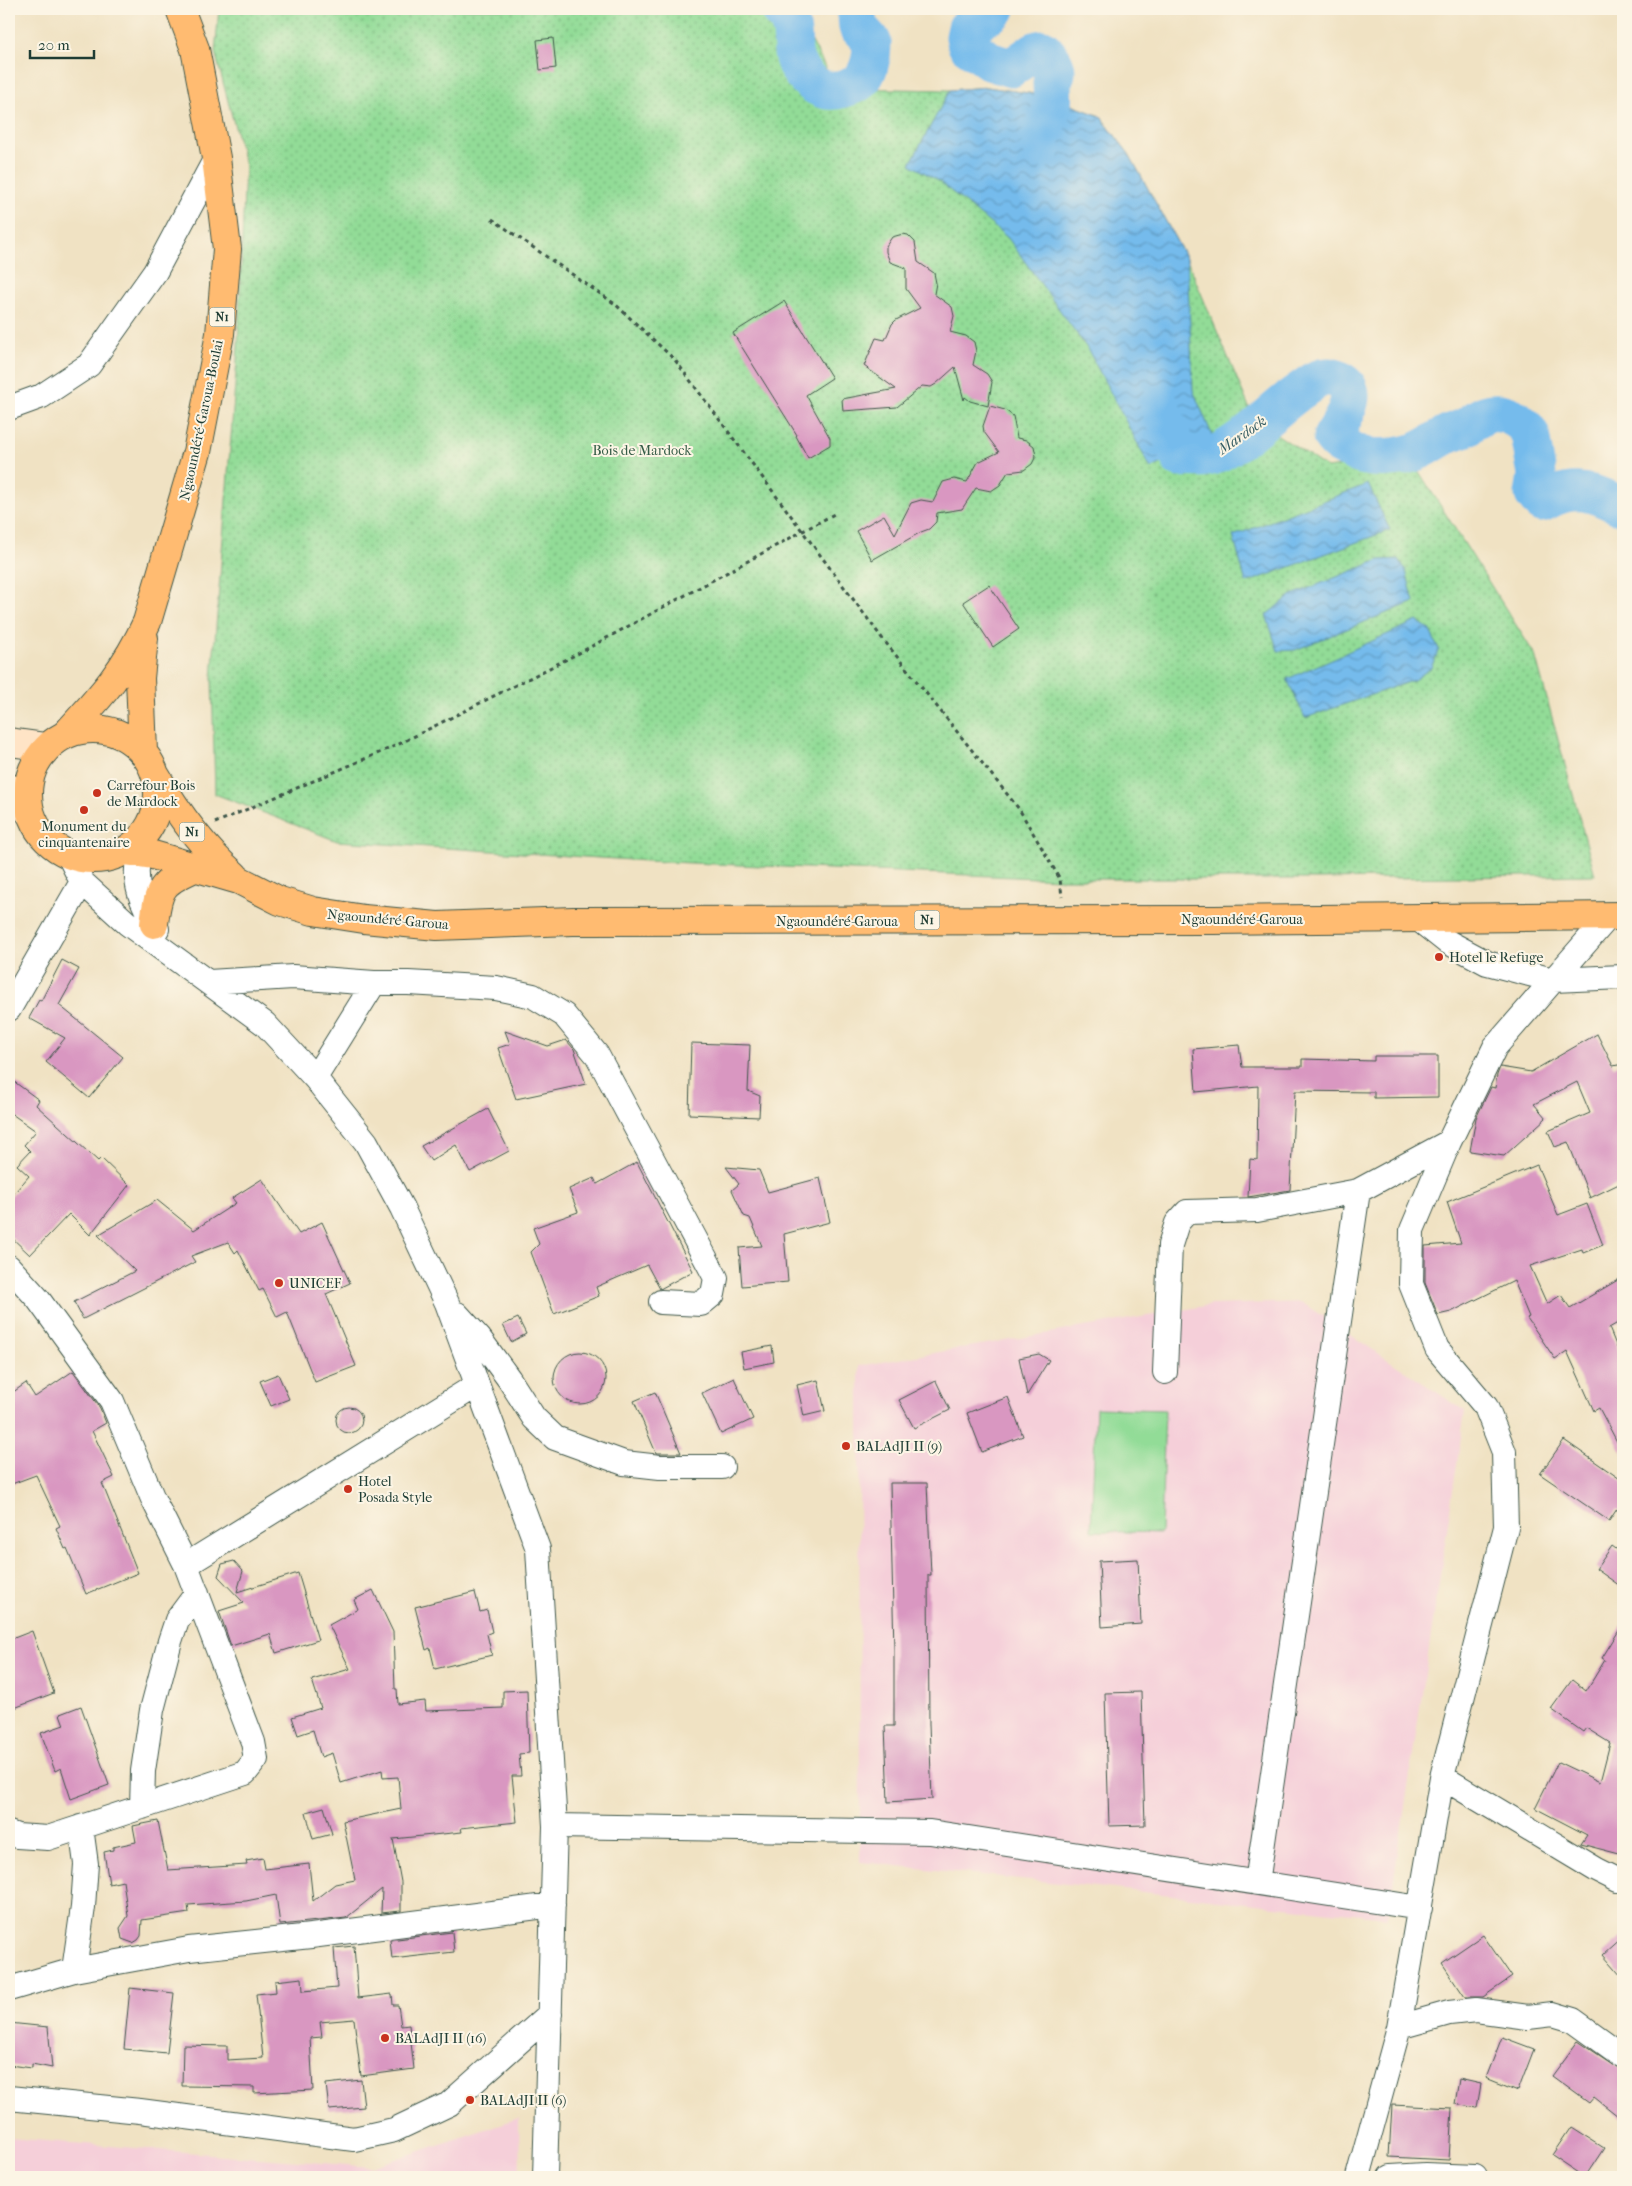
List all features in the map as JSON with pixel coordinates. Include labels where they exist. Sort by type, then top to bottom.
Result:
[{"type":"highway","name":"Ngaoundéré-Garoua-Boulai","points":[[56,740],[111,684],[135,648],[147,622],[197,452],[220,334],[227,249],[216,158],[195,49],[180,9]]},
{"type":"highway","name":"Ngaoundéré-Garoua-Boulai","points":[[143,751],[140,678],[147,622]]},
{"type":"highway","points":[[94,728],[121,734],[143,751],[156,775],[158,797],[154,819],[132,852],[88,860],[69,856],[56,849],[44,839],[35,827],[29,812],[27,789],[33,766],[56,740],[94,728]]},
{"type":"highway","name":"Ngaoundéré-Garoua","points":[[156,775],[172,805],[192,832],[239,880]]},
{"type":"highway","name":"Ngaoundéré-Garoua","points":[[132,852],[154,855],[239,880],[280,901],[313,911],[364,919],[437,926],[573,921],[1616,916]]},
{"type":"highway","points":[[154,924],[157,898],[161,890],[179,874],[197,867]]},
{"type":"main road","points":[[9,742],[56,740]]},
{"type":"main road","points":[[9,788],[29,812]]},
{"type":"street","points":[[9,408],[42,396],[89,365],[155,272],[216,158]]},
{"type":"street","points":[[132,852],[136,868],[136,886],[170,952]]},
{"type":"street","points":[[69,856],[82,882],[127,923],[170,952],[265,1024],[315,1078],[366,1142],[402,1208],[447,1303],[538,1549],[555,1826],[545,2177]]},
{"type":"street","points":[[9,1009],[82,882]]},
{"type":"street","points":[[1358,2177],[1399,2027],[1442,1777],[1506,1527],[1504,1452],[1486,1407],[1437,1349],[1411,1284],[1412,1230],[1449,1142],[1495,1047],[1553,980],[1616,916]]},
{"type":"street","points":[[1417,918],[1446,941],[1487,963],[1553,980],[1623,977]]},
{"type":"street","points":[[209,982],[293,977],[374,983],[408,982],[496,988],[533,996],[564,1015],[597,1055],[716,1278],[713,1294],[701,1304],[661,1302]]},
{"type":"street","points":[[315,1078],[374,983]]},
{"type":"street","points":[[1165,1372],[1170,1245],[1177,1223],[1187,1212],[1256,1210],[1358,1191],[1449,1142]]},
{"type":"street","points":[[1257,1883],[1358,1191]]},
{"type":"street","points":[[9,1267],[38,1299],[112,1401],[153,1499],[186,1565],[252,1742],[256,1759],[245,1773],[48,1838],[17,1836],[9,1833]]},
{"type":"street","points":[[447,1303],[479,1338],[534,1418],[555,1438],[624,1463],[660,1467],[722,1467]]},
{"type":"street","points":[[186,1565],[477,1385]]},
{"type":"street","points":[[142,1807],[143,1771],[152,1710],[170,1641],[178,1620],[197,1593]]},
{"type":"street","points":[[1442,1777],[1598,1870],[1617,1880],[1623,1878]]},
{"type":"street","points":[[555,1826],[930,1832],[1420,1908]]},
{"type":"street","points":[[74,1970],[83,1907],[86,1864],[81,1828]]},
{"type":"street","points":[[9,1989],[74,1970],[189,1948],[312,1936],[553,1905]]},
{"type":"street","points":[[1399,2027],[1449,2013],[1476,2010],[1528,2017],[1553,2014],[1573,2020],[1623,2056]]},
{"type":"street","points":[[9,2098],[140,2111],[354,2138],[394,2130],[449,2104],[550,2014]]},
{"type":"street","points":[[1391,2177],[1425,2175],[1475,2177]]},
{"type":"path","points":[[492,219],[615,304],[675,360],[882,638],[1019,810],[1060,879],[1065,920]]},
{"type":"path","points":[[192,832],[396,746],[581,652],[836,513]]},
{"type":"shaded area","points":[[1301,1302],[1465,1411],[1388,1918],[860,1862],[859,1366],[1211,1305]]},
{"type":"shaded area","points":[[519,2118],[520,2177],[13,2177],[9,2156],[9,2138],[372,2167]]},
{"type":"green space","name":"Bois de Mardock","points":[[219,9],[795,9],[836,88],[950,90],[987,87],[1048,96],[1100,116],[1129,154],[1187,260],[1254,419],[1327,468],[1409,456],[1535,655],[1595,875],[1323,879],[1060,879],[646,861],[337,841],[215,794],[212,678],[238,347],[245,165],[215,52]]},
{"type":"green space","points":[[1096,1408],[1165,1410],[1161,1533],[1091,1531]]},
{"type":"water","points":[[987,87],[1048,96],[1100,116],[1129,154],[1187,260],[1193,390],[1212,435],[1151,469],[1087,348],[1008,238],[940,182],[910,164],[950,90]]},
{"type":"water","points":[[1368,484],[1390,530],[1246,583],[1233,536]]},
{"type":"water","points":[[1399,559],[1406,571],[1414,602],[1295,650],[1278,651],[1266,615],[1292,595],[1379,560]]},
{"type":"water","points":[[1417,621],[1429,629],[1439,649],[1431,668],[1414,680],[1305,718],[1287,679]]},
{"type":"building","points":[[553,38],[556,68],[540,70],[537,40]]},
{"type":"building","points":[[903,234],[908,235],[915,242],[918,262],[934,273],[936,283],[934,294],[952,307],[954,316],[950,332],[966,336],[974,342],[976,351],[973,365],[987,374],[992,382],[988,406],[970,401],[965,397],[964,400],[955,367],[936,384],[931,387],[922,386],[897,407],[843,411],[842,399],[896,389],[864,366],[876,338],[885,340],[892,324],[896,320],[920,308],[906,289],[906,268],[890,262],[886,252],[886,246],[892,237]]},
{"type":"building","points":[[784,301],[832,378],[806,395],[830,438],[830,445],[808,458],[797,435],[733,333]]},
{"type":"building","points":[[990,406],[1005,410],[1013,416],[1017,438],[1026,440],[1034,446],[1036,456],[1032,464],[1024,470],[1008,472],[1000,485],[991,491],[976,488],[962,509],[937,513],[936,522],[929,529],[872,560],[856,531],[884,515],[895,534],[911,503],[921,500],[933,502],[943,482],[954,479],[967,482],[978,462],[999,452],[984,432],[983,426]]},
{"type":"building","points":[[989,585],[1019,629],[993,647],[963,602]]},
{"type":"building","points":[[62,960],[79,969],[59,1005],[123,1057],[89,1098],[46,1062],[65,1038],[29,1018],[39,1000],[41,1001]]},
{"type":"building","points":[[505,1031],[548,1046],[566,1040],[574,1049],[586,1084],[516,1099],[498,1048],[510,1044]]},
{"type":"building","points":[[1597,1034],[1613,1066],[1623,1064],[1623,1182],[1590,1198],[1568,1142],[1555,1147],[1548,1131],[1590,1113],[1577,1082],[1534,1104],[1546,1118],[1504,1156],[1470,1151],[1476,1118],[1491,1087],[1495,1088],[1500,1067],[1531,1072]]},
{"type":"building","points":[[691,1043],[750,1045],[748,1091],[760,1096],[759,1117],[689,1114]]},
{"type":"building","points":[[1239,1045],[1242,1067],[1302,1067],[1302,1059],[1374,1061],[1374,1056],[1438,1056],[1438,1097],[1374,1098],[1374,1092],[1295,1091],[1290,1190],[1248,1197],[1250,1159],[1257,1160],[1258,1086],[1196,1092],[1193,1049]]},
{"type":"building","points":[[9,1078],[39,1100],[36,1105],[98,1161],[101,1158],[129,1185],[90,1235],[69,1214],[30,1255],[9,1235],[9,1199],[29,1176],[17,1165],[30,1151],[24,1145],[36,1131],[9,1112]]},
{"type":"building","points":[[488,1109],[509,1151],[470,1172],[456,1145],[431,1161],[421,1146]]},
{"type":"building","points":[[637,1162],[693,1271],[660,1289],[647,1265],[596,1287],[599,1296],[554,1314],[531,1252],[539,1244],[533,1228],[578,1212],[569,1189],[594,1178],[597,1184]]},
{"type":"building","points":[[1537,1165],[1558,1215],[1587,1204],[1603,1245],[1583,1253],[1582,1249],[1530,1266],[1547,1304],[1561,1295],[1570,1308],[1623,1277],[1623,1320],[1609,1328],[1623,1362],[1623,1453],[1599,1408],[1594,1411],[1567,1351],[1555,1359],[1527,1318],[1529,1317],[1514,1281],[1451,1312],[1438,1315],[1425,1283],[1425,1246],[1461,1243],[1447,1202]]},
{"type":"building","points":[[726,1167],[759,1170],[768,1192],[820,1178],[830,1222],[784,1234],[788,1282],[742,1286],[739,1248],[762,1246],[750,1218],[744,1216],[732,1190],[739,1184]]},
{"type":"building","points":[[262,1179],[299,1234],[322,1222],[350,1283],[326,1294],[356,1366],[315,1382],[287,1312],[277,1317],[263,1289],[259,1291],[238,1250],[235,1253],[228,1242],[191,1256],[195,1262],[83,1319],[74,1302],[135,1271],[98,1235],[157,1200],[194,1230],[236,1203],[232,1198]]},
{"type":"building","points":[[518,1318],[526,1334],[511,1342],[503,1325]]},
{"type":"building","points":[[772,1346],[774,1362],[744,1368],[741,1352]]},
{"type":"building","points":[[580,1352],[590,1354],[598,1360],[604,1368],[606,1378],[604,1388],[598,1396],[590,1402],[580,1404],[570,1402],[562,1396],[556,1388],[554,1378],[556,1368],[562,1360],[570,1354]]},
{"type":"building","points":[[1039,1354],[1049,1360],[1027,1395],[1019,1358]]},
{"type":"building","points":[[73,1371],[100,1408],[106,1423],[92,1431],[114,1477],[102,1483],[138,1573],[86,1594],[67,1548],[65,1549],[56,1528],[60,1526],[36,1475],[9,1485],[9,1395],[26,1383],[35,1397]]},
{"type":"building","points":[[278,1374],[289,1399],[271,1406],[260,1381]]},
{"type":"building","points":[[734,1378],[753,1419],[721,1434],[702,1393]]},
{"type":"building","points":[[818,1380],[825,1411],[804,1416],[797,1385]]},
{"type":"building","points":[[936,1381],[950,1410],[914,1428],[899,1400]]},
{"type":"building","points":[[655,1392],[681,1453],[656,1453],[634,1401]]},
{"type":"building","points":[[1008,1397],[1023,1436],[982,1452],[967,1413]]},
{"type":"building","points":[[349,1407],[358,1411],[362,1420],[358,1429],[349,1433],[340,1429],[336,1420],[340,1411]]},
{"type":"building","points":[[1564,1440],[1623,1481],[1623,1514],[1617,1509],[1609,1521],[1540,1474]]},
{"type":"building","points":[[890,1483],[927,1483],[931,1575],[928,1575],[929,1724],[932,1799],[888,1802],[885,1726],[894,1726]]},
{"type":"building","points":[[1612,1546],[1623,1554],[1623,1588],[1596,1569]]},
{"type":"building","points":[[1138,1559],[1141,1624],[1102,1627],[1099,1561]]},
{"type":"building","points":[[234,1561],[243,1571],[237,1592],[298,1573],[318,1640],[276,1653],[270,1634],[231,1646],[219,1611],[244,1603],[218,1576],[222,1564]]},
{"type":"building","points":[[373,1590],[393,1632],[395,1689],[397,1689],[398,1704],[425,1701],[426,1711],[503,1708],[503,1691],[527,1690],[529,1753],[519,1754],[521,1776],[512,1776],[517,1822],[461,1828],[462,1832],[393,1839],[401,1882],[401,1911],[381,1913],[382,1889],[346,1918],[280,1925],[276,1895],[246,1901],[188,1905],[189,1913],[142,1920],[141,1936],[133,1943],[122,1939],[120,1928],[128,1916],[123,1881],[109,1884],[104,1852],[113,1850],[113,1847],[136,1842],[133,1826],[158,1821],[168,1870],[247,1865],[246,1861],[263,1858],[265,1869],[309,1864],[313,1901],[335,1884],[355,1880],[343,1821],[401,1809],[398,1777],[383,1778],[382,1770],[341,1783],[332,1753],[321,1757],[313,1730],[298,1735],[292,1717],[321,1708],[312,1680],[350,1669],[329,1625],[358,1609],[354,1600]]},
{"type":"building","points":[[475,1592],[480,1612],[487,1610],[492,1632],[487,1634],[492,1655],[435,1669],[430,1648],[426,1650],[415,1607]]},
{"type":"building","points":[[1623,1624],[1623,1855],[1581,1844],[1587,1835],[1535,1808],[1558,1762],[1600,1782],[1610,1743],[1586,1728],[1583,1732],[1551,1709],[1572,1680],[1586,1691],[1605,1660],[1602,1658]]},
{"type":"building","points":[[32,1631],[54,1693],[9,1710],[9,1640]]},
{"type":"building","points":[[1141,1692],[1145,1825],[1109,1826],[1105,1693]]},
{"type":"building","points":[[81,1706],[109,1785],[71,1799],[61,1768],[55,1771],[41,1733],[64,1725],[60,1714]]},
{"type":"building","points":[[324,1807],[332,1834],[313,1839],[306,1812]]},
{"type":"building","points":[[452,1932],[454,1952],[392,1959],[390,1940]]},
{"type":"building","points":[[1483,1935],[1512,1977],[1483,1997],[1465,1997],[1442,1963]]},
{"type":"building","points":[[1623,1936],[1623,1977],[1603,1954]]},
{"type":"building","points":[[354,1946],[358,1998],[392,1994],[393,2005],[398,2005],[401,2026],[409,2025],[414,2069],[361,2076],[354,2019],[320,2022],[322,2037],[310,2038],[313,2090],[254,2093],[254,2087],[182,2086],[183,2045],[227,2046],[227,2060],[263,2058],[256,1994],[276,1992],[275,1981],[302,1978],[303,1991],[337,1988],[334,1948]]},
{"type":"building","points":[[130,1988],[174,1993],[167,2053],[124,2049]]},
{"type":"building","points":[[9,2023],[48,2027],[52,2068],[32,2064],[32,2068],[9,2065]]},
{"type":"building","points":[[1502,2037],[1534,2049],[1518,2091],[1486,2078]]},
{"type":"building","points":[[1578,2041],[1623,2071],[1623,2120],[1594,2097],[1589,2103],[1552,2076]]},
{"type":"building","points":[[1459,2079],[1481,2084],[1477,2108],[1455,2104]]},
{"type":"building","points":[[361,2080],[364,2107],[329,2110],[326,2084]]},
{"type":"building","points":[[1392,2105],[1452,2108],[1449,2160],[1389,2157]]},
{"type":"building","points":[[1571,2127],[1604,2148],[1585,2177],[1552,2155]]},
{"type":"waterway","name":"Mardock","points":[[780,9],[791,28],[793,52],[802,73],[813,84],[828,90],[839,90],[853,85],[863,78],[869,67],[872,42],[858,27],[856,9]]},
{"type":"waterway","name":"Mardock","points":[[996,9],[967,28],[965,37],[967,45],[992,62],[1011,68],[1035,51],[1043,49],[1052,59],[1056,73],[1052,83],[1052,107],[1041,139],[1042,149]]},
{"type":"waterway","name":"Mardock","points":[[1159,404],[1180,458],[1206,457],[1225,449],[1246,435],[1301,390],[1318,379],[1325,377],[1343,382],[1349,390],[1350,397],[1346,411],[1332,437],[1345,448],[1368,457],[1386,458],[1418,451],[1450,433],[1466,427],[1478,418],[1492,413],[1503,414],[1514,418],[1524,425],[1530,434],[1537,475],[1534,494],[1541,503],[1559,495],[1584,492],[1600,496],[1623,507]]},
{"type":"place","name":"Carrefour Bois de Mardock","points":[[97,793]]},
{"type":"place","name":"Monument du cinquantenaire","points":[[84,810]]},
{"type":"place","name":"Hotel le Refuge","points":[[1439,957]]},
{"type":"place","name":"UNICEF","points":[[279,1283]]},
{"type":"place","name":"BALAdJI II (9)","points":[[846,1446]]},
{"type":"place","name":"Hotel Posada Style","points":[[348,1489]]},
{"type":"place","name":"BALAdJI II (16)","points":[[385,2038]]},
{"type":"place","name":"BALAdJI II (6)","points":[[470,2100]]}]
